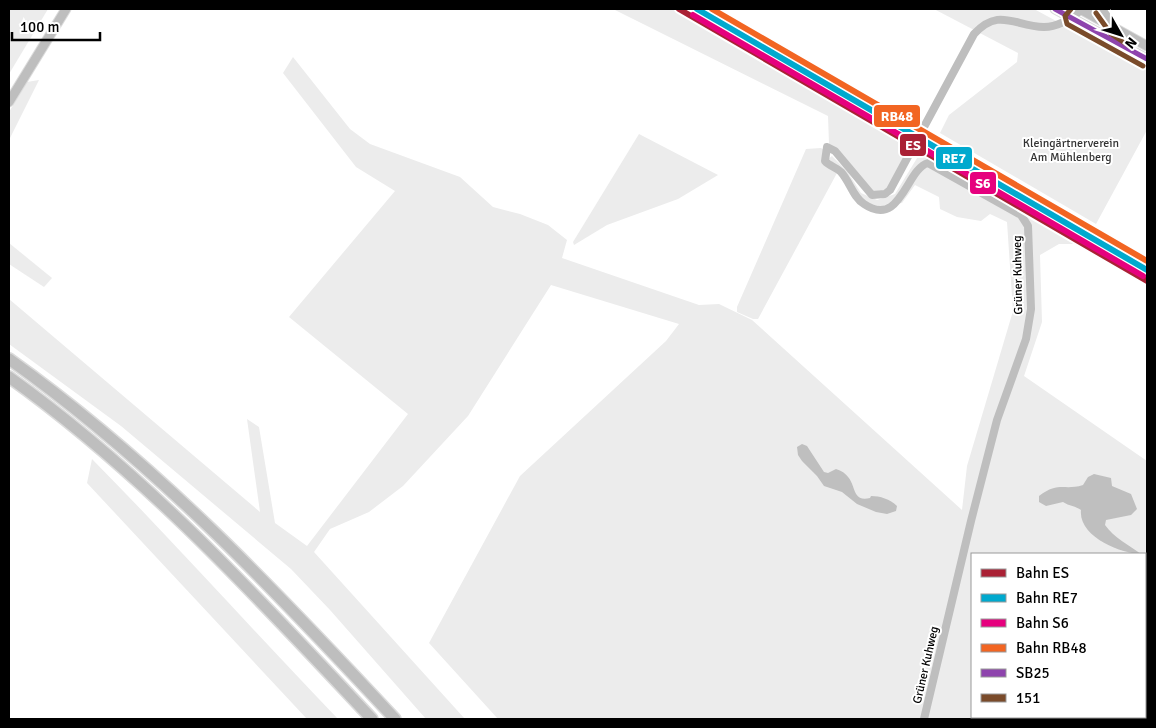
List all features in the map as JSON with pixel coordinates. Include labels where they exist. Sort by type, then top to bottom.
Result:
[{"type":"highway","points":[[9,359],[124,447],[273,589],[394,719]]},
{"type":"highway","points":[[9,378],[100,449],[197,535],[372,719]]},
{"type":"main road","points":[[9,102],[66,9]]},
{"type":"main road","points":[[1055,9],[1147,59]]},
{"type":"main road","points":[[1081,9],[1147,46]]},
{"type":"street","points":[[1072,18],[1081,9]]},
{"type":"street","points":[[1102,9],[1116,28]]},
{"type":"street","name":"Grüner Kuhweg","points":[[924,719],[997,420],[1026,339],[1031,300],[1028,226],[1021,215],[928,163],[921,167],[896,203],[883,208],[870,207],[858,200],[841,173],[828,164],[825,157],[827,147],[835,151],[866,191],[872,195],[880,196],[890,190],[974,34],[984,23],[997,18],[1045,27],[1072,18]]},
{"type":"green space","points":[[9,9],[48,9],[9,74]]},
{"type":"green space","points":[[613,9],[673,9],[911,146],[893,182],[884,193],[873,191],[829,144],[828,116]]},
{"type":"green space","name":"Kleingärtnerverein Am Mühlenberg","points":[[934,9],[1034,9],[1147,70],[1147,130],[1096,224],[940,133],[949,115],[1017,62],[1018,53]]},
{"type":"green space","points":[[293,57],[350,129],[370,144],[460,177],[493,207],[520,214],[548,225],[567,240],[562,258],[699,305],[719,304],[752,320],[962,510],[967,466],[1013,311],[1007,222],[990,214],[981,221],[957,217],[940,209],[939,197],[915,185],[902,203],[882,206],[868,204],[863,202],[827,160],[832,156],[847,171],[861,193],[877,200],[895,194],[922,150],[1081,244],[1059,244],[1040,255],[1042,322],[1024,376],[1147,461],[1147,719],[498,719],[429,643],[520,476],[666,341],[679,324],[551,285],[468,416],[403,486],[369,512],[330,529],[314,552],[465,719],[426,719],[330,610],[291,569],[121,426],[9,344],[9,299],[260,512],[247,419],[259,427],[275,523],[307,546],[408,414],[289,317],[395,191],[356,167],[283,73]]},
{"type":"green space","points":[[39,80],[9,140],[9,112],[27,82]]},
{"type":"green space","points":[[639,134],[718,175],[678,199],[607,225],[574,245],[573,242]]},
{"type":"green space","points":[[821,148],[824,150],[822,157],[837,173],[758,319],[753,319],[737,312],[737,307],[806,149]]},
{"type":"green space","points":[[9,243],[52,278],[44,287],[9,264]]},
{"type":"green space","points":[[92,459],[338,719],[307,719],[87,483]]},
{"type":"shaded area","points":[[802,444],[807,446],[824,472],[828,473],[836,469],[844,473],[852,483],[858,497],[863,499],[870,498],[871,496],[885,498],[897,506],[896,511],[887,514],[876,512],[857,504],[842,492],[824,486],[798,455],[797,447]]},
{"type":"shaded area","points":[[1094,474],[1111,478],[1112,486],[1131,494],[1137,509],[1131,515],[1106,520],[1105,525],[1117,538],[1140,553],[1123,551],[1094,536],[1086,528],[1082,520],[1081,510],[1063,502],[1046,506],[1039,502],[1039,496],[1046,491],[1083,485],[1088,477]]},
{"type":"rail line","name":"ES","points":[[679,9],[1147,281]]},
{"type":"rail line","name":"RE7","points":[[697,9],[1147,270]]},
{"type":"rail line","name":"RB48","points":[[712,9],[1147,261]]},
{"type":"rail line","name":"S6","points":[[693,15],[1143,276]]},
{"type":"transit line","name":"SB25","points":[[1055,9],[1147,59]]},
{"type":"transit line","name":"151","points":[[1071,9],[1065,16],[1067,24],[1143,66]]},
{"type":"transit line","name":"151","points":[[1096,13],[1111,34],[1128,45]]}]
